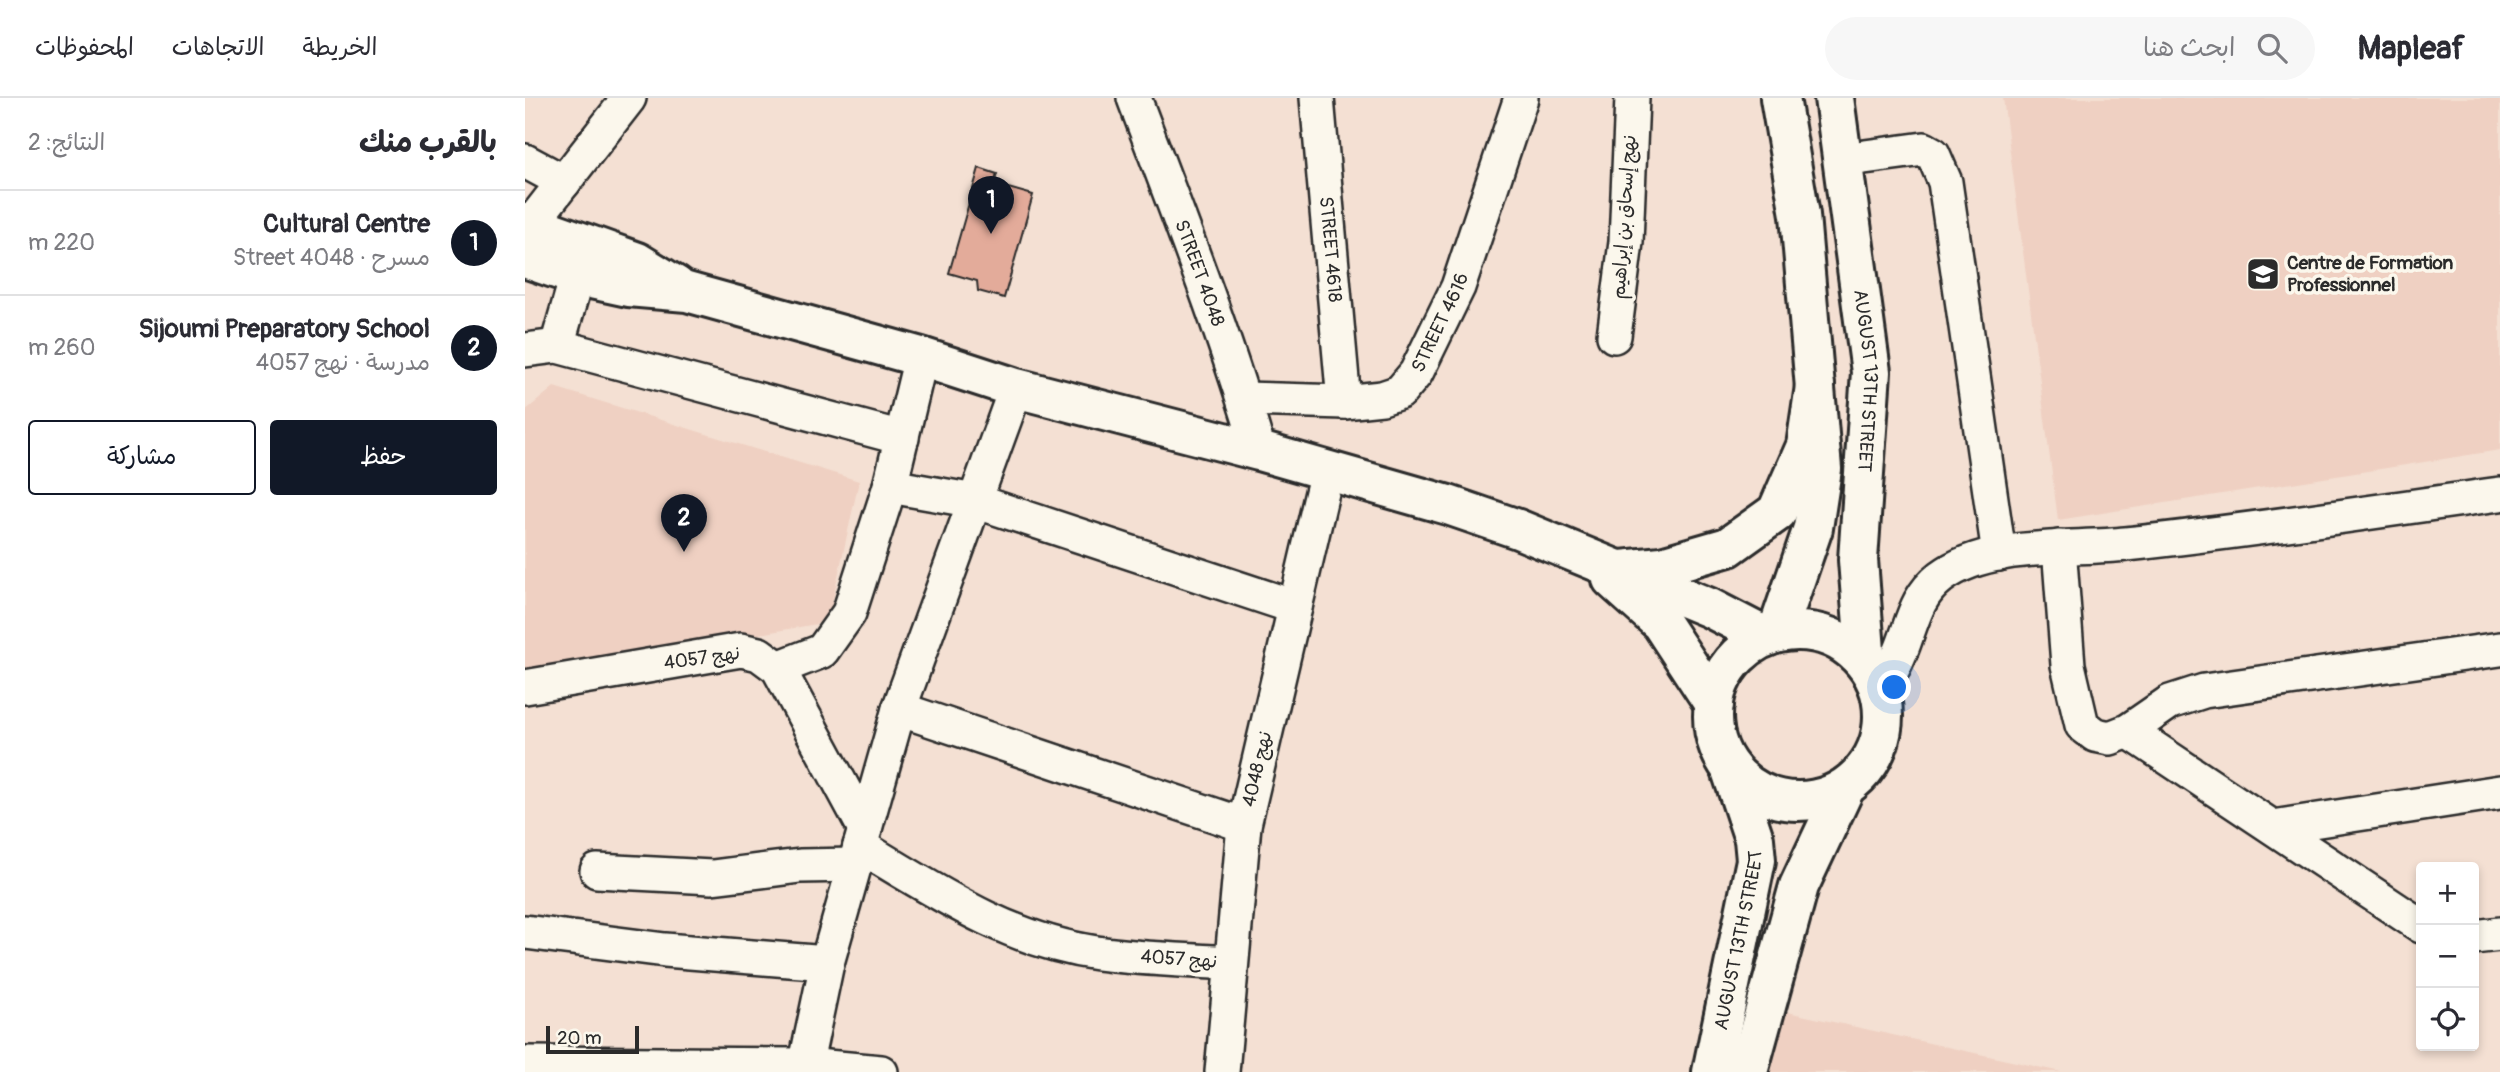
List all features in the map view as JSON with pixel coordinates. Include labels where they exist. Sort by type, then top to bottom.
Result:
[{"type":"main road","points":[[1772,635],[1813,528],[1822,469],[1800,215],[1780,98]]},
{"type":"main road","name":"AUGUST 13TH STREET","points":[[1834,98],[1871,372],[1857,560],[1874,679]]},
{"type":"main road","points":[[527,235],[577,276],[628,286],[687,292],[921,357],[1016,388],[1259,451],[1480,516],[1772,635]]},
{"type":"main road","points":[[527,235],[637,262],[687,292]]},
{"type":"main road","points":[[1604,566],[1662,566],[1728,547],[1777,512],[1806,446],[1815,386]]},
{"type":"main road","points":[[1604,566],[1661,623],[1714,704]]},
{"type":"main road","points":[[1802,631],[1826,635],[1848,647],[1874,679],[1884,720],[1878,747],[1865,770],[1845,788],[1822,799],[1798,802],[1772,799],[1749,787],[1731,770],[1719,750],[1713,727],[1714,704],[1720,683],[1731,664],[1747,648],[1772,635],[1802,631]]},
{"type":"main road","name":"AUGUST 13TH STREET","points":[[1711,1072],[1756,860],[1755,839],[1731,770]]},
{"type":"main road","name":"AUGUST 13TH STREET","points":[[1748,1072],[1799,886],[1845,788]]},
{"type":"street","points":[[527,235],[629,98]]},
{"type":"street","name":"STREET 4048","points":[[1134,98],[1244,399],[1259,451]]},
{"type":"street","name":"STREET 4618","points":[[1317,98],[1344,402]]},
{"type":"street","name":"STREET 4616","points":[[1244,399],[1344,402],[1382,398],[1400,392],[1416,373],[1458,287],[1521,98]]},
{"type":"street","name":"نهج إسحاق بن إبراهيم","points":[[1613,336],[1626,242],[1632,98]]},
{"type":"street","points":[[1842,160],[1924,149],[1933,155],[1945,182],[1999,554]]},
{"type":"street","points":[[525,161],[564,182]]},
{"type":"street","points":[[558,346],[577,276]]},
{"type":"street","points":[[525,350],[558,346],[902,438]]},
{"type":"street","points":[[860,846],[778,668],[822,651],[849,613],[890,486],[921,357]]},
{"type":"street","points":[[804,1069],[827,963],[899,709],[1016,388]]},
{"type":"street","name":"نهج 4048","points":[[1222,1072],[1244,825],[1327,471]]},
{"type":"street","points":[[890,486],[975,501],[1295,607]]},
{"type":"street","points":[[1874,679],[1905,642],[1912,616],[1925,590],[1943,575],[1969,561],[1999,554],[2137,542],[2500,494]]},
{"type":"street","points":[[2059,547],[2068,664],[2082,725],[2095,735],[2110,738],[2128,731],[2171,702],[2204,691],[2500,649]]},
{"type":"street","name":"نهج 4057","points":[[525,687],[741,650],[759,654],[778,668]]},
{"type":"street","points":[[899,709],[1244,825]]},
{"type":"street","points":[[2128,731],[2420,925]]},
{"type":"street","points":[[2273,827],[2500,792]]},
{"type":"street","points":[[597,872],[712,877],[800,866],[860,846]]},
{"type":"street","name":"نهج 4057","points":[[860,846],[967,910],[1047,942],[1096,953],[1230,963]]},
{"type":"street","points":[[525,932],[664,950],[827,963]]},
{"type":"street","points":[[2479,936],[2500,934]]},
{"type":"street","points":[[525,1063],[881,1072]]},
{"type":"shaded area","name":"Centre de Formation Professionnel","points":[[2003,98],[2500,98],[2500,450],[2058,520]]},
{"type":"shaded area","points":[[554,387],[859,481],[828,622],[525,675],[525,411]]},
{"type":"shaded area","points":[[1783,1011],[2061,1072],[1769,1072]]},
{"type":"building","points":[[979,168],[997,174],[994,184],[1033,195],[1004,298],[978,291],[977,281],[949,273]]},
{"type":"place","name":"Cultural Centre","points":[[991,234]]},
{"type":"place","name":"Centre de Formation Professionnel","points":[[2263,274]]},
{"type":"place","name":"Sijoumi Preparatory School","points":[[684,552]]}]
